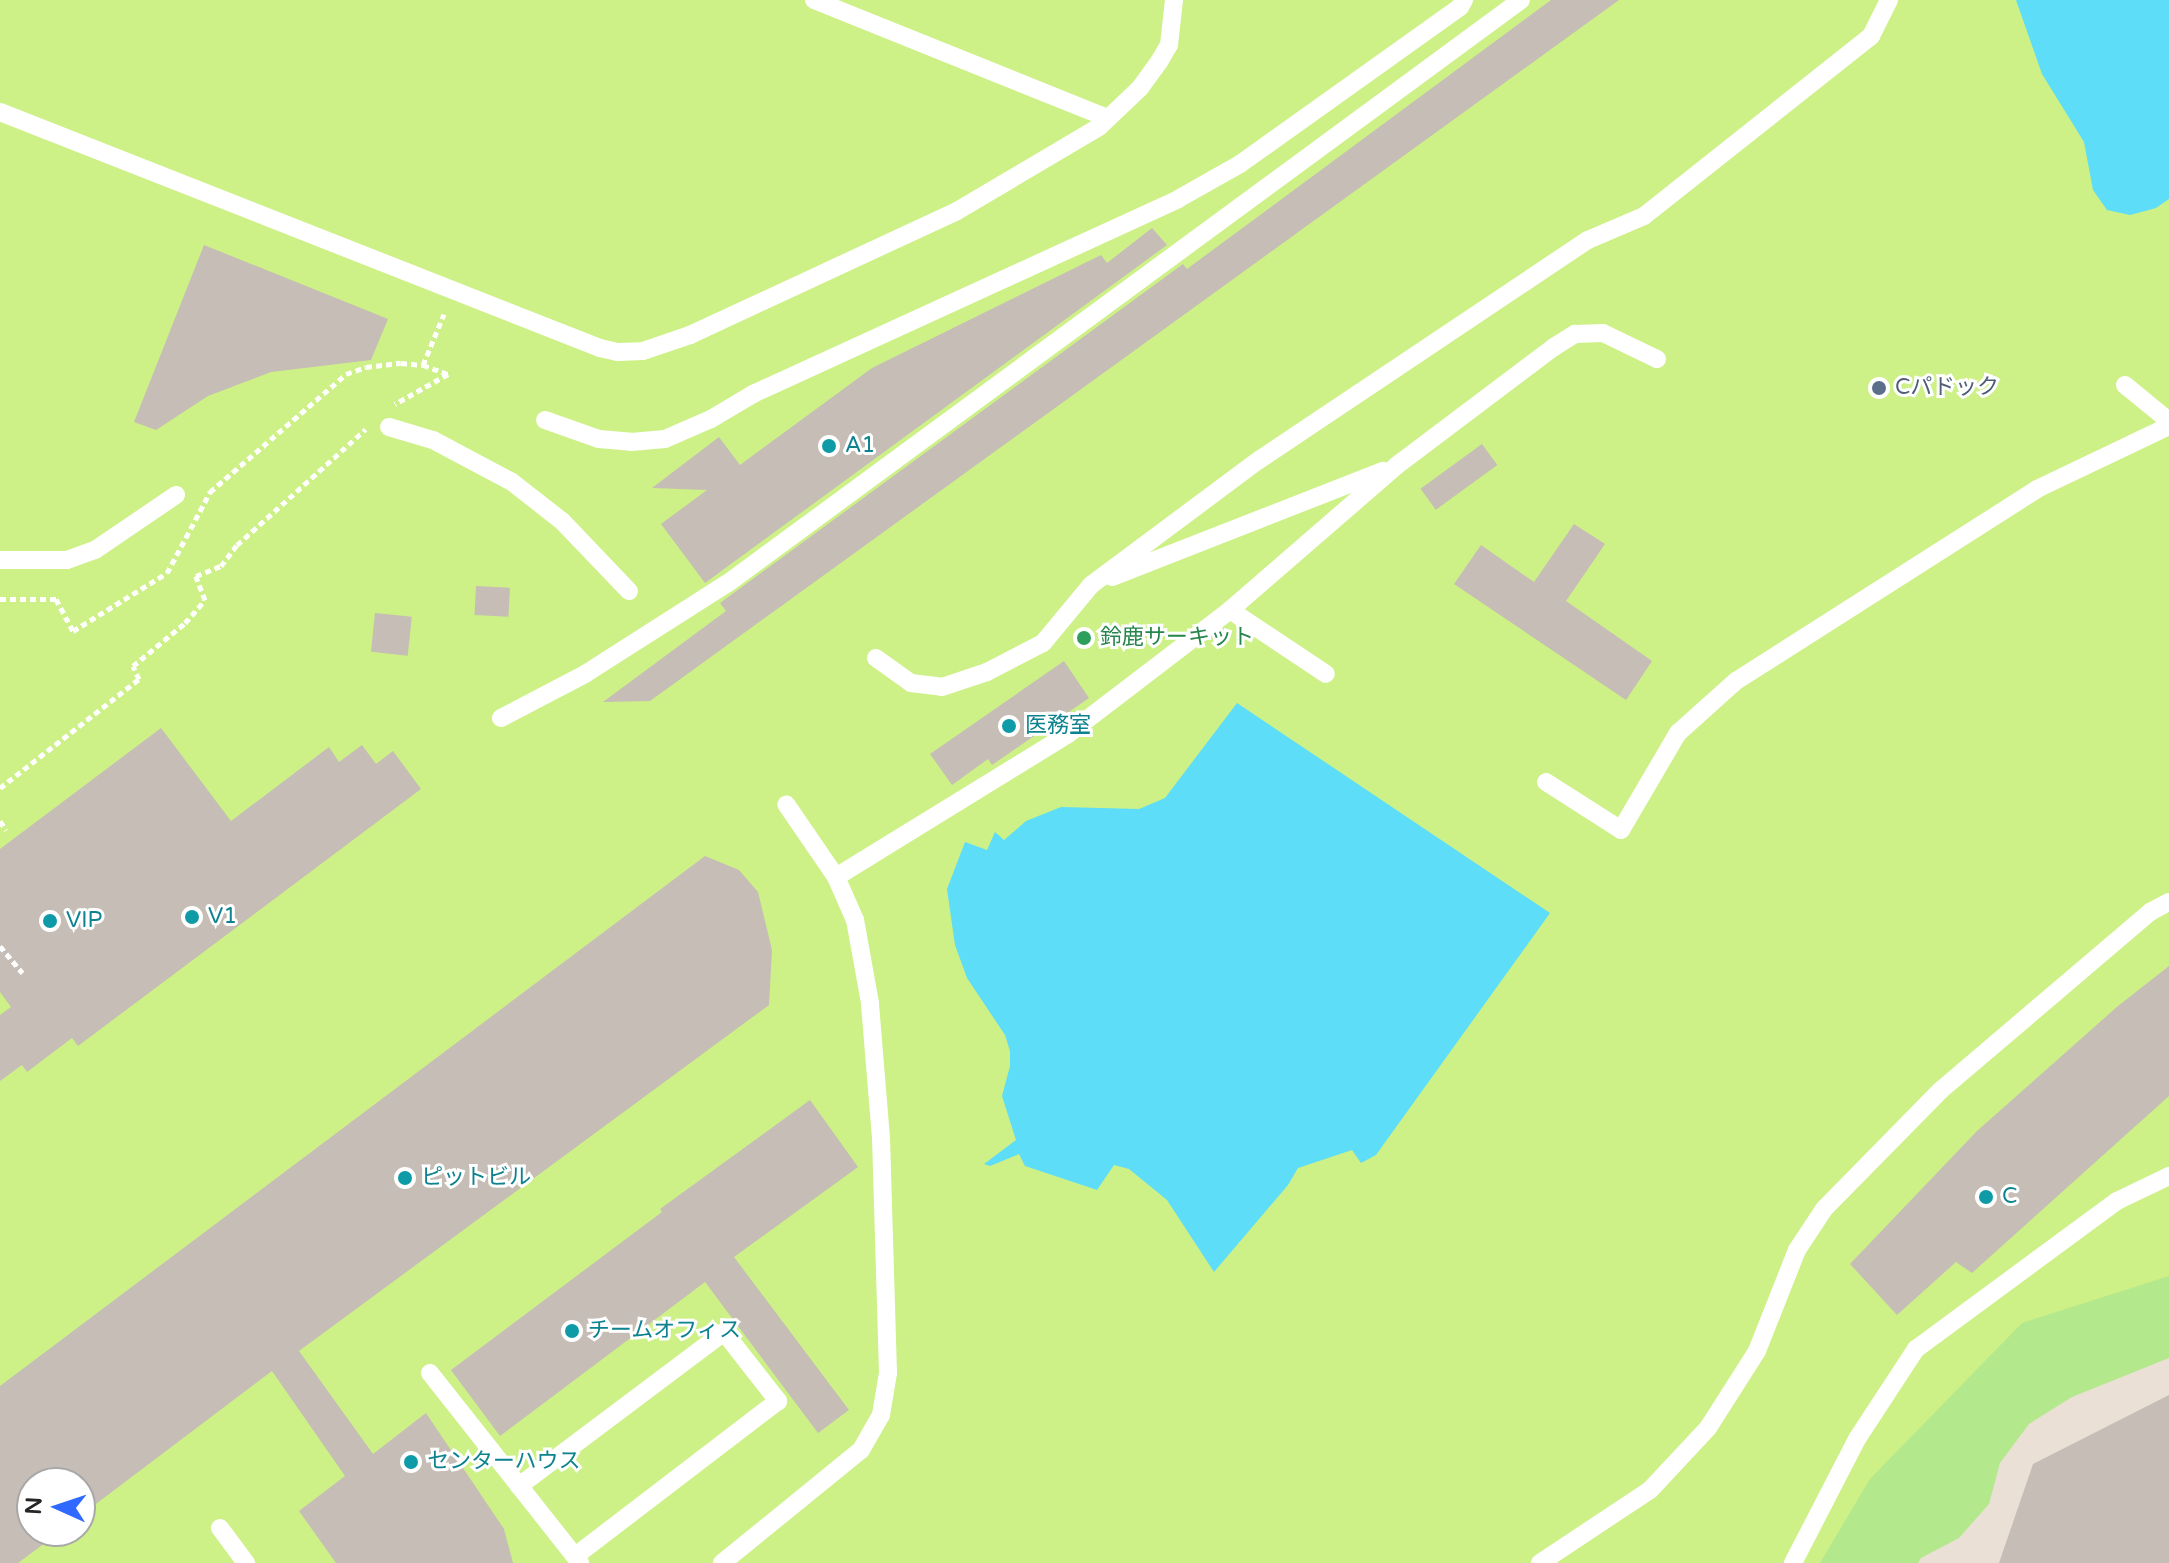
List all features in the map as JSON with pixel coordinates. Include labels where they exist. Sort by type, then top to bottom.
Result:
[{"type":"lane","points":[[814,0],[1108,118]]},
{"type":"lane","points":[[0,112],[600,348],[618,352],[664,346],[997,190],[1108,118],[1140,88],[1169,45],[1174,0]]},
{"type":"lane","points":[[545,420],[599,439],[631,442],[665,439],[711,419],[753,394],[1178,199],[1240,164],[1460,7],[1464,0]]},
{"type":"lane","points":[[501,718],[585,674],[728,583],[1521,0]]},
{"type":"lane","points":[[876,658],[911,683],[942,687],[987,672],[1043,643],[1091,585],[1259,460],[1588,240],[1644,216],[1871,36],[1889,0]]},
{"type":"lane","points":[[836,877],[1031,759],[1230,610],[1396,466],[1575,334],[1603,333],[1657,359]]},
{"type":"lane","points":[[1546,782],[1621,830],[1678,733],[1736,681],[2037,489],[2169,424],[2125,385]]},
{"type":"lane","points":[[384,419],[433,440],[512,482],[562,521],[629,591]]},
{"type":"lane","points":[[1091,585],[1396,466]]},
{"type":"lane","points":[[0,560],[67,560],[95,550],[176,495]]},
{"type":"lane","points":[[1230,610],[1326,674]]},
{"type":"lane","points":[[722,1563],[861,1450],[874,1431],[886,1395],[881,1138],[870,1003],[855,920],[836,877],[786,804]]},
{"type":"lane","points":[[1540,1563],[1650,1490],[1708,1428],[1757,1351],[1797,1250],[1824,1209],[1941,1090],[2150,912],[2169,902]]},
{"type":"lane","points":[[1793,1563],[1857,1439],[1916,1349],[2117,1201],[2169,1176]]},
{"type":"lane","points":[[430,1373],[577,1560],[778,1401],[724,1332],[519,1486]]},
{"type":"lane","points":[[220,1528],[246,1563]]},
{"type":"path","points":[[423,365],[454,291]]},
{"type":"path","points":[[0,599],[56,599],[73,631],[167,573],[210,492],[346,374],[378,365],[423,365],[448,374],[400,399],[384,419],[237,545],[221,566],[196,576],[205,600],[185,623],[133,666],[139,679],[0,788]]},
{"type":"path","points":[[0,821],[6,830]]},
{"type":"path","points":[[0,946],[23,973]]},
{"type":"green space","name":"鈴鹿サーキット","points":[[0,0],[2169,0],[2169,1276],[2022,1323],[1870,1479],[1820,1563],[0,1563]]},
{"type":"green space","points":[[2169,1200],[2169,1358],[2072,1397],[2029,1424],[2000,1463],[1989,1504],[1959,1538],[1921,1558],[1918,1563],[1811,1563],[1867,1446]]},
{"type":"water","points":[[2016,0],[2169,0],[2169,199],[2156,208],[2130,215],[2107,210],[2093,190],[2084,142],[2042,74]]},
{"type":"water","points":[[1237,703],[1550,913],[1376,1155],[1361,1163],[1352,1150],[1298,1168],[1288,1185],[1214,1272],[1167,1200],[1129,1169],[1114,1165],[1097,1190],[1025,1166],[1019,1154],[990,1166],[984,1164],[1016,1140],[1002,1096],[1010,1066],[1010,1051],[1005,1035],[967,978],[955,945],[947,889],[965,842],[987,850],[995,832],[1004,840],[1026,821],[1061,807],[1139,809],[1165,798]]},
{"type":"building","points":[[1551,0],[1619,0],[650,701],[603,702],[726,611],[720,603],[1183,264],[1187,269]]},
{"type":"building","name":"A1","points":[[1152,228],[1167,245],[705,583],[661,524],[707,490],[652,488],[719,437],[740,465],[872,368],[1101,255],[1107,263]]},
{"type":"building","points":[[204,245],[388,319],[371,360],[271,372],[208,396],[156,430],[134,422]]},
{"type":"building","points":[[1482,444],[1497,465],[1436,510],[1421,489]]},
{"type":"building","points":[[1574,524],[1605,544],[1566,601],[1652,661],[1626,700],[1454,584],[1481,545],[1534,582]]},
{"type":"building","points":[[476,586],[510,588],[508,617],[474,615]]},
{"type":"building","points":[[375,613],[412,617],[408,656],[371,652]]},
{"type":"building","name":"医務室","points":[[1064,661],[1089,698],[992,765],[988,759],[952,785],[930,754]]},
{"type":"building","points":[[161,728],[231,821],[329,747],[339,762],[362,745],[376,764],[393,751],[421,789],[78,1046],[72,1038],[27,1072],[22,1065],[0,1081],[0,1015],[11,1007],[0,992],[0,849]]},
{"type":"building","name":"ピットビル","points":[[705,856],[739,870],[758,892],[772,950],[769,1005],[299,1351],[373,1454],[426,1413],[504,1529],[513,1563],[336,1563],[299,1511],[345,1476],[272,1371],[96,1504],[96,1467],[16,1467],[16,1547],[40,1547],[18,1563],[0,1563],[0,1386]]},
{"type":"building","name":"C","points":[[2169,966],[2169,1096],[1972,1273],[1956,1262],[1897,1315],[1850,1264],[1977,1131],[2118,1006]]},
{"type":"building","points":[[810,1100],[858,1167],[734,1257],[849,1410],[818,1433],[705,1282],[500,1436],[451,1370],[662,1212],[660,1209]]},
{"type":"building","points":[[2169,1395],[2169,1563],[1999,1563],[2033,1464]]},
{"type":"place","name":"Cパドック","points":[[1879,388]]},
{"type":"place","name":"A1","points":[[829,446]]},
{"type":"place","name":"鈴鹿サーキット","points":[[1084,638]]},
{"type":"place","name":"医務室","points":[[1009,726]]},
{"type":"place","name":"V1","points":[[192,917]]},
{"type":"place","name":"VIP","points":[[50,921]]},
{"type":"place","name":"ピットビル","points":[[405,1178]]},
{"type":"place","name":"C","points":[[1986,1197]]},
{"type":"place","name":"チームオフィス","points":[[572,1331]]},
{"type":"place","name":"センターハウス","points":[[411,1462]]}]
